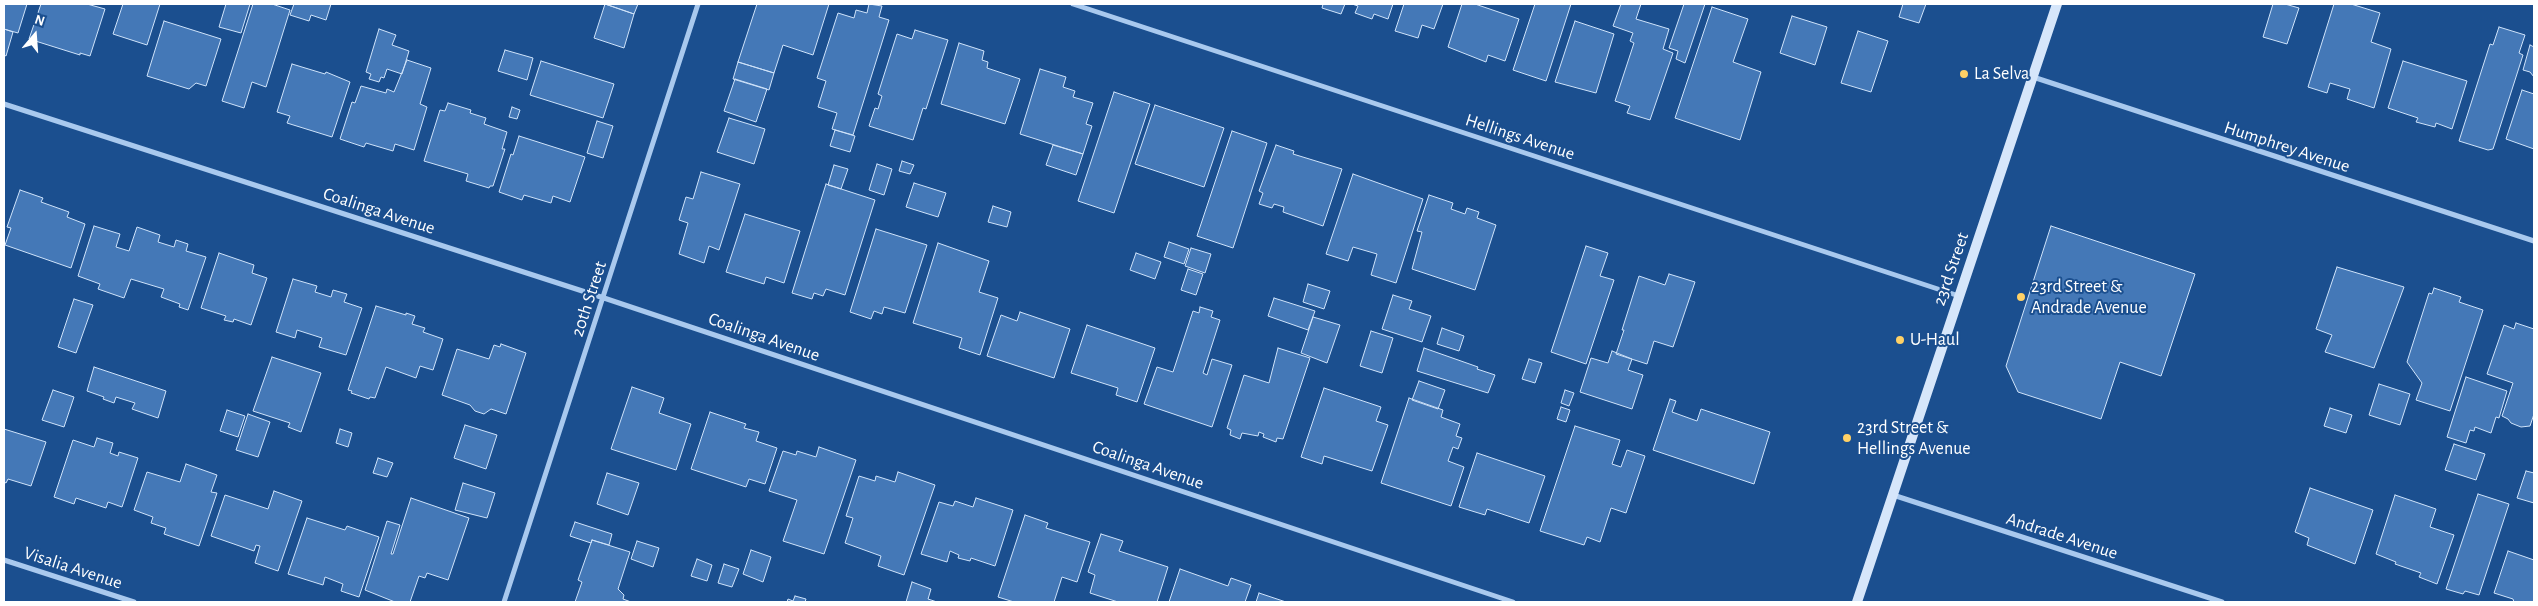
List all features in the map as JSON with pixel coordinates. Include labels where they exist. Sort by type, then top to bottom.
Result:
[{"type":"main road","name":"23rd Street","points":[[1857,602],[2057,4]]},
{"type":"street","name":"20th Street","points":[[504,602],[698,4]]},
{"type":"street","name":"Hellings Avenue","points":[[1073,4],[1959,296]]},
{"type":"street","name":"Humphrey Avenue","points":[[2032,77],[2534,241]]},
{"type":"street","name":"Coalinga Avenue","points":[[4,104],[604,298],[1513,602]]},
{"type":"street","name":"Andrade Avenue","points":[[1893,495],[2222,602]]},
{"type":"street","name":"Visalia Avenue","points":[[4,560],[134,602]]},
{"type":"building","points":[[4,4],[27,4],[18,33],[4,29]]},
{"type":"building","points":[[41,4],[87,4],[105,9],[90,56],[80,53],[80,55],[29,39]]},
{"type":"building","points":[[123,4],[160,4],[147,45],[113,34]]},
{"type":"building","points":[[226,4],[250,4],[241,33],[219,27]]},
{"type":"building","points":[[253,4],[272,4],[290,10],[266,87],[252,82],[244,108],[222,101]]},
{"type":"building","points":[[294,4],[331,4],[326,20],[311,15],[309,21],[290,15]]},
{"type":"building","points":[[605,4],[638,4],[634,14]]},
{"type":"building","points":[[605,4],[634,14],[624,48],[594,38]]},
{"type":"building","points":[[757,4],[829,4],[813,55],[783,45],[774,73],[738,62]]},
{"type":"building","points":[[869,4],[882,6],[879,17],[889,20],[853,135],[832,129],[837,113],[818,107],[826,81],[817,78],[838,13],[854,18],[856,10],[867,13]]},
{"type":"building","points":[[1323,4],[1345,4],[1341,14],[1322,8]]},
{"type":"building","points":[[1352,4],[1393,4],[1388,19],[1374,14],[1372,19],[1355,13],[1358,6]]},
{"type":"building","points":[[1404,4],[1443,4],[1434,29],[1422,25],[1418,38],[1395,31]]},
{"type":"building","points":[[1462,4],[1475,4],[1519,19],[1505,61],[1488,55],[1486,62],[1448,47]]},
{"type":"building","points":[[1535,4],[1571,4],[1546,81],[1513,70]]},
{"type":"building","points":[[1621,4],[1641,4],[1636,19],[1669,29],[1663,49],[1673,53],[1650,120],[1627,113],[1630,106],[1615,101],[1634,43],[1630,41],[1633,33],[1613,26]]},
{"type":"building","points":[[1684,4],[1705,4],[1685,63],[1676,59],[1678,51],[1669,48]]},
{"type":"building","points":[[1903,4],[1926,4],[1919,23],[1899,17]]},
{"type":"building","points":[[2273,4],[2285,4],[2299,8],[2287,44],[2263,37]]},
{"type":"building","points":[[2334,4],[2351,4],[2380,13],[2371,42],[2391,49],[2374,108],[2347,99],[2350,89],[2330,83],[2327,93],[2308,87]]},
{"type":"building","points":[[1712,7],[1748,19],[1733,62],[1761,72],[1740,140],[1675,118]]},
{"type":"building","points":[[1792,16],[1827,27],[1815,65],[1780,53]]},
{"type":"building","points":[[164,21],[221,39],[206,86],[196,83],[189,89],[147,76]]},
{"type":"building","points":[[1575,21],[1614,34],[1596,93],[1555,82]]},
{"type":"building","points":[[2499,27],[2525,35],[2519,53],[2523,55],[2493,149],[2488,150],[2459,141],[2490,44],[2493,45]]},
{"type":"building","points":[[4,29],[13,32],[6,56],[4,55]]},
{"type":"building","points":[[379,29],[396,35],[392,45],[409,51],[402,74],[387,69],[384,78],[381,77],[379,82],[369,79],[371,74],[366,72]]},
{"type":"building","points":[[915,30],[948,40],[926,109],[923,108],[913,140],[869,126],[875,108],[878,109],[882,96],[878,94],[897,34],[912,39]]},
{"type":"building","points":[[1858,31],[1888,41],[1871,92],[1841,83]]},
{"type":"building","points":[[959,43],[984,51],[982,60],[988,62],[987,68],[1020,79],[1005,124],[941,104]]},
{"type":"building","points":[[2530,45],[2534,47],[2534,77],[2530,72],[2523,70]]},
{"type":"building","points":[[505,50],[533,58],[527,80],[498,71]]},
{"type":"building","points":[[407,60],[431,68],[420,104],[427,107],[414,150],[395,144],[393,151],[366,143],[364,147],[340,139],[352,102],[355,103],[361,86],[386,93],[387,89],[394,92]]},
{"type":"building","points":[[541,61],[614,84],[603,118],[530,95]]},
{"type":"building","points":[[2403,61],[2467,81],[2452,129],[2436,123],[2435,127],[2416,122],[2418,118],[2388,108]]},
{"type":"building","points":[[738,62],[774,73],[769,90],[733,79]]},
{"type":"building","points":[[292,64],[325,74],[326,72],[350,82],[332,137],[287,123],[290,116],[277,112]]},
{"type":"building","points":[[1040,69],[1066,77],[1063,87],[1075,91],[1073,97],[1093,103],[1086,124],[1092,126],[1083,154],[1020,134]]},
{"type":"building","points":[[735,79],[767,89],[756,122],[724,111]]},
{"type":"building","points":[[2522,90],[2534,94],[2534,149],[2506,139]]},
{"type":"building","points":[[1114,92],[1150,104],[1114,213],[1078,201]]},
{"type":"building","points":[[448,103],[471,110],[470,113],[486,118],[484,124],[507,132],[502,149],[505,149],[493,186],[489,188],[466,181],[468,174],[424,161],[440,110],[445,111]]},
{"type":"building","points":[[1155,105],[1224,128],[1204,187],[1135,164]]},
{"type":"building","points":[[512,107],[520,110],[517,119],[509,117]]},
{"type":"building","points":[[729,118],[765,129],[754,164],[717,152]]},
{"type":"building","points":[[597,121],[613,126],[603,158],[587,153]]},
{"type":"building","points":[[835,130],[855,136],[850,152],[830,146]]},
{"type":"building","points":[[1232,131],[1267,143],[1233,248],[1197,236]]},
{"type":"building","points":[[519,136],[585,157],[570,202],[553,196],[551,203],[524,195],[522,200],[499,192]]},
{"type":"building","points":[[1053,145],[1083,154],[1076,175],[1046,165]]},
{"type":"building","points":[[1276,145],[1294,151],[1293,154],[1342,169],[1323,226],[1283,212],[1284,207],[1274,204],[1272,208],[1259,204],[1263,193],[1259,191]]},
{"type":"building","points":[[902,161],[914,165],[910,174],[899,171]]},
{"type":"building","points":[[877,164],[892,169],[884,195],[869,190]]},
{"type":"building","points":[[834,165],[848,169],[841,189],[828,185]]},
{"type":"building","points":[[701,172],[740,184],[719,250],[709,246],[704,263],[679,254],[688,223],[679,220],[686,197],[693,199]]},
{"type":"building","points":[[1353,174],[1423,199],[1396,283],[1371,275],[1377,254],[1353,247],[1348,261],[1326,254]]},
{"type":"building","points":[[914,183],[946,193],[938,217],[906,207]]},
{"type":"building","points":[[826,184],[875,200],[845,295],[826,289],[823,296],[814,293],[812,299],[792,293]]},
{"type":"building","points":[[20,190],[43,198],[41,202],[69,212],[67,217],[85,224],[71,268],[5,245],[11,228],[7,227]]},
{"type":"building","points":[[1429,195],[1453,203],[1451,209],[1465,214],[1467,208],[1479,212],[1477,218],[1496,225],[1475,290],[1412,269],[1422,232],[1417,231]]},
{"type":"building","points":[[993,206],[1011,212],[1007,227],[988,222]]},
{"type":"building","points":[[745,214],[800,231],[784,283],[766,277],[764,284],[726,272]]},
{"type":"building","points":[[94,226],[120,234],[116,247],[129,251],[137,227],[160,235],[158,242],[174,247],[176,240],[188,244],[186,251],[206,257],[188,310],[179,307],[180,304],[161,297],[164,289],[131,279],[124,298],[98,289],[100,284],[78,276]]},
{"type":"building","points":[[2051,226],[2195,274],[2161,376],[2120,362],[2101,419],[2018,392],[2006,366]]},
{"type":"building","points":[[876,229],[927,245],[905,313],[884,307],[882,314],[874,311],[871,319],[850,312]]},
{"type":"building","points":[[1169,242],[1189,249],[1184,264],[1164,257]]},
{"type":"building","points":[[938,243],[989,261],[979,292],[998,298],[980,355],[959,348],[962,338],[913,323]]},
{"type":"building","points":[[1586,246],[1608,253],[1600,276],[1614,280],[1586,364],[1551,352]]},
{"type":"building","points":[[1191,248],[1211,254],[1205,273],[1185,266]]},
{"type":"building","points":[[219,253],[254,265],[252,273],[267,278],[251,325],[234,319],[233,322],[224,320],[226,316],[201,308]]},
{"type":"building","points":[[1136,253],[1161,262],[1155,279],[1130,270]]},
{"type":"building","points":[[2337,267],[2404,287],[2374,368],[2325,352],[2332,335],[2316,329]]},
{"type":"building","points":[[1188,269],[1203,274],[1196,295],[1181,290]]},
{"type":"building","points":[[1669,274],[1695,282],[1673,347],[1654,341],[1647,364],[1616,354],[1639,276],[1665,285]]},
{"type":"building","points":[[293,279],[317,286],[315,292],[331,297],[333,290],[347,294],[344,302],[362,308],[346,355],[319,347],[322,338],[297,330],[295,338],[276,332]]},
{"type":"building","points":[[1308,284],[1330,291],[1324,309],[1303,302]]},
{"type":"building","points":[[2434,288],[2461,297],[2459,302],[2483,310],[2450,411],[2416,400],[2422,383],[2407,362],[2429,293],[2432,294]]},
{"type":"building","points":[[1393,295],[1412,301],[1409,309],[1431,316],[1422,342],[1382,329]]},
{"type":"building","points":[[1274,298],[1315,311],[1308,330],[1268,316]]},
{"type":"building","points":[[74,299],[93,305],[76,353],[58,347]]},
{"type":"building","points":[[376,306],[415,316],[412,324],[425,328],[423,332],[443,339],[433,370],[420,366],[416,378],[386,367],[375,398],[370,397],[369,399],[351,393],[352,391],[348,390]]},
{"type":"building","points":[[1200,307],[1213,311],[1211,317],[1220,320],[1203,373],[1207,375],[1212,359],[1232,365],[1212,427],[1144,404],[1157,367],[1173,372],[1193,311],[1199,313]]},
{"type":"building","points":[[1020,312],[1070,329],[1054,378],[987,356],[1001,315],[1017,321]]},
{"type":"building","points":[[1313,317],[1340,325],[1327,363],[1301,353]]},
{"type":"building","points":[[2516,323],[2534,329],[2534,414],[2530,426],[2521,427],[2511,423],[2502,416],[2513,383],[2487,374],[2504,325],[2514,329]]},
{"type":"building","points":[[1087,325],[1155,348],[1137,402],[1116,395],[1118,388],[1071,373]]},
{"type":"building","points":[[1442,328],[1464,336],[1459,351],[1437,344]]},
{"type":"building","points":[[1371,331],[1393,338],[1382,373],[1360,366]]},
{"type":"building","points":[[501,344],[526,353],[506,414],[491,409],[484,414],[475,411],[470,405],[442,395],[457,349],[489,359],[494,345],[500,347]]},
{"type":"building","points":[[1278,348],[1310,358],[1283,439],[1277,438],[1276,442],[1263,437],[1264,434],[1259,432],[1258,436],[1242,433],[1240,439],[1230,435],[1231,430],[1227,428],[1244,375],[1269,383]]},
{"type":"building","points":[[1424,348],[1495,375],[1488,393],[1417,371]]},
{"type":"building","points":[[1612,351],[1632,359],[1628,370],[1643,375],[1632,409],[1580,392],[1591,358],[1608,363]]},
{"type":"building","points":[[272,357],[321,373],[301,432],[288,427],[290,423],[253,411]]},
{"type":"building","points":[[1529,359],[1542,363],[1535,383],[1522,379]]},
{"type":"building","points":[[94,367],[166,391],[158,418],[132,409],[135,403],[116,397],[114,403],[87,391]]},
{"type":"building","points":[[2466,377],[2507,391],[2499,418],[2496,417],[2491,433],[2475,427],[2474,431],[2470,430],[2466,443],[2447,437]]},
{"type":"building","points":[[1419,381],[1445,390],[1438,409],[1412,400]]},
{"type":"building","points":[[2379,384],[2410,394],[2400,425],[2369,415]]},
{"type":"building","points":[[632,387],[664,398],[659,413],[691,424],[676,470],[611,449]]},
{"type":"building","points":[[1324,388],[1381,407],[1376,421],[1388,425],[1372,471],[1324,456],[1322,464],[1301,457]]},
{"type":"building","points":[[53,390],[74,397],[64,427],[42,420]]},
{"type":"building","points":[[1565,390],[1574,393],[1569,406],[1561,403]]},
{"type":"building","points":[[1409,398],[1443,410],[1441,417],[1460,424],[1456,436],[1462,438],[1458,449],[1453,447],[1448,461],[1464,467],[1451,506],[1381,483]]},
{"type":"building","points":[[1670,399],[1676,401],[1672,412],[1697,421],[1701,409],[1770,432],[1754,484],[1653,450]]},
{"type":"building","points":[[1561,407],[1570,410],[1566,422],[1557,419]]},
{"type":"building","points":[[2330,408],[2352,415],[2346,433],[2324,426]]},
{"type":"building","points":[[227,410],[245,416],[238,437],[220,431]]},
{"type":"building","points":[[710,412],[746,424],[744,428],[759,432],[756,441],[777,448],[765,484],[749,479],[746,487],[691,469]]},
{"type":"building","points":[[248,414],[270,422],[258,457],[236,450]]},
{"type":"building","points":[[465,425],[497,435],[486,469],[454,458]]},
{"type":"building","points":[[1575,426],[1620,440],[1612,464],[1621,467],[1627,450],[1645,456],[1626,513],[1611,508],[1600,542],[1587,537],[1584,545],[1540,531]]},
{"type":"building","points":[[4,429],[46,442],[31,486],[8,479],[6,483],[4,482]]},
{"type":"building","points":[[340,429],[352,433],[348,447],[336,443]]},
{"type":"building","points":[[97,438],[113,443],[110,453],[118,456],[119,452],[138,458],[122,507],[108,502],[106,508],[76,498],[74,504],[54,497],[73,440],[94,447]]},
{"type":"building","points":[[2454,444],[2485,454],[2476,480],[2445,470]]},
{"type":"building","points":[[819,447],[856,460],[824,554],[783,541],[797,500],[769,491],[783,451],[796,455],[797,451],[816,457]]},
{"type":"building","points":[[1477,453],[1545,476],[1529,523],[1487,509],[1485,515],[1459,507]]},
{"type":"building","points":[[378,458],[393,463],[387,477],[373,473]]},
{"type":"building","points":[[186,464],[217,475],[211,492],[217,493],[199,546],[164,534],[166,528],[151,523],[153,517],[134,510],[147,472],[180,482]]},
{"type":"building","points":[[2526,471],[2534,473],[2534,503],[2517,498]]},
{"type":"building","points":[[898,472],[935,485],[904,575],[878,566],[881,556],[845,543],[853,518],[846,516],[859,476],[875,481],[876,476],[895,482]]},
{"type":"building","points":[[607,473],[639,483],[628,515],[597,504]]},
{"type":"building","points":[[463,483],[495,493],[487,518],[455,510]]},
{"type":"building","points":[[2310,488],[2373,510],[2355,564],[2307,545],[2309,538],[2295,532]]},
{"type":"building","points":[[274,491],[302,501],[278,571],[255,563],[260,546],[256,545],[254,551],[211,536],[225,495],[268,509]]},
{"type":"building","points":[[2478,494],[2509,504],[2479,595],[2465,591],[2463,594],[2446,589]]},
{"type":"building","points":[[2395,495],[2436,509],[2430,527],[2454,535],[2437,584],[2419,577],[2421,573],[2395,564],[2396,562],[2376,554]]},
{"type":"building","points":[[411,498],[469,518],[448,580],[427,573],[425,578],[419,576],[410,602],[395,602],[365,590],[387,521],[400,525],[391,554],[393,554]]},
{"type":"building","points":[[976,498],[1013,510],[995,566],[971,558],[970,561],[958,558],[959,555],[950,551],[947,562],[921,554],[939,502],[953,506],[955,501],[973,507]]},
{"type":"building","points":[[1025,515],[1048,523],[1046,528],[1090,542],[1077,582],[1062,577],[1054,602],[1014,602],[998,597]]},
{"type":"building","points":[[307,518],[345,530],[347,526],[379,537],[359,597],[341,591],[343,584],[325,577],[323,585],[288,574]]},
{"type":"building","points":[[575,522],[612,534],[609,545],[592,540],[591,543],[570,536]]},
{"type":"building","points":[[1101,534],[1123,541],[1119,551],[1168,567],[1157,602],[1118,602],[1090,593],[1095,575],[1088,572]]},
{"type":"building","points":[[592,540],[630,552],[618,589],[624,595],[623,599],[631,602],[575,602],[582,582],[578,580]]},
{"type":"building","points":[[637,541],[659,548],[653,567],[631,559]]},
{"type":"building","points":[[751,550],[771,557],[763,582],[743,574]]},
{"type":"building","points":[[2508,551],[2534,560],[2534,602],[2514,602],[2513,599],[2494,593]]},
{"type":"building","points":[[697,559],[712,565],[707,581],[691,576]]},
{"type":"building","points":[[724,564],[739,569],[732,587],[718,583]]},
{"type":"building","points":[[1180,569],[1228,586],[1231,578],[1251,585],[1245,602],[1169,602]]},
{"type":"building","points":[[912,582],[931,589],[928,599],[937,602],[906,602]]},
{"type":"building","points":[[1259,593],[1286,602],[1256,602]]},
{"type":"building","points":[[795,596],[806,599],[805,602],[787,602],[788,599],[793,601]]},
{"type":"place","name":"La Selva","points":[[1964,74]]},
{"type":"place","name":"23rd Street & Andrade Avenue","points":[[2021,297]]},
{"type":"place","name":"U-Haul","points":[[1900,340]]},
{"type":"place","name":"23rd Street & Hellings Avenue","points":[[1847,438]]}]
